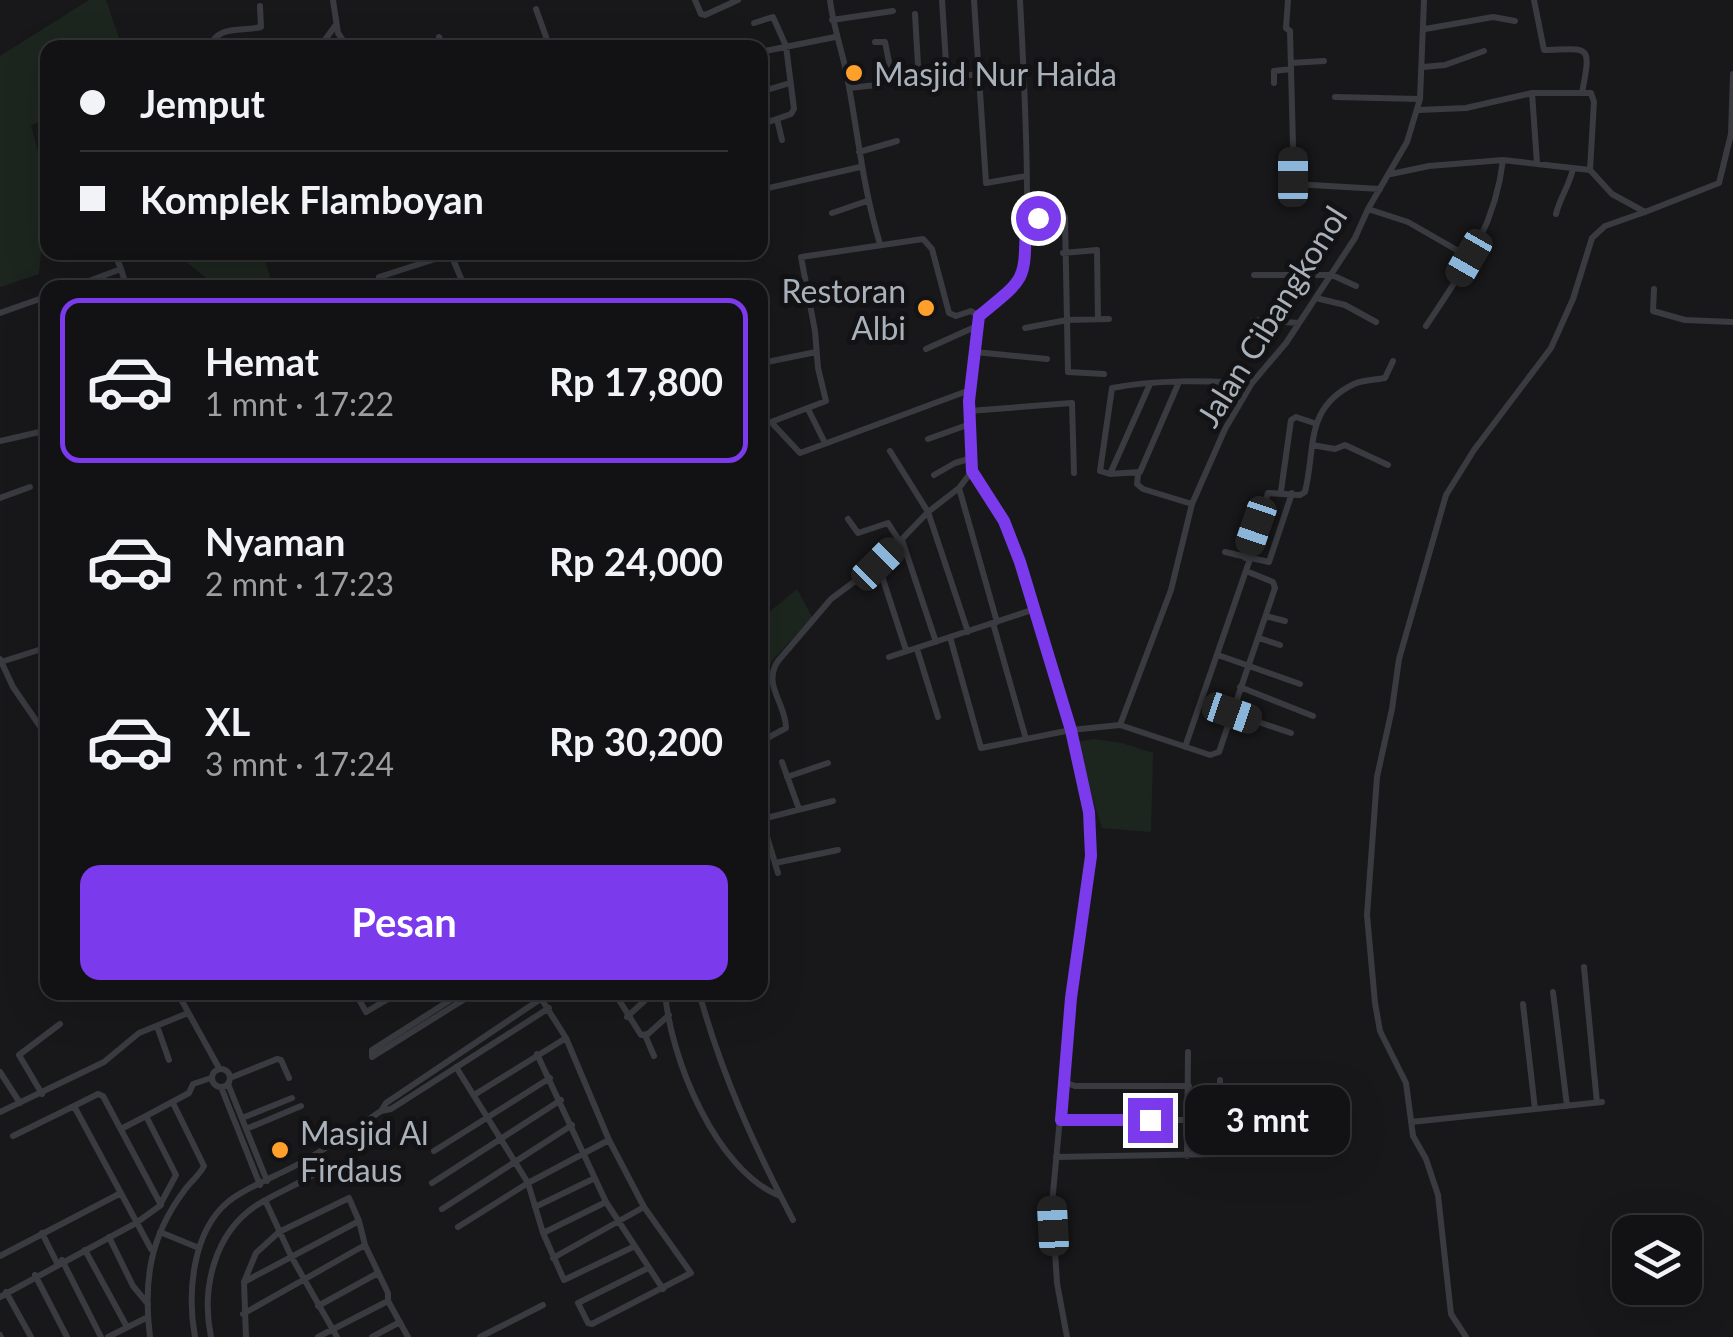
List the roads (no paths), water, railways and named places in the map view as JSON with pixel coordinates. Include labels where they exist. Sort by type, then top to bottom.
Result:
[{"type":"street","points":[[333,0],[336,25],[344,40]]},
{"type":"street","points":[[695,0],[704,15],[722,3],[738,0]]},
{"type":"street","points":[[830,0],[849,88],[860,167],[880,244]]},
{"type":"street","points":[[942,0],[947,79]]},
{"type":"street","points":[[974,0],[986,183],[1026,176]]},
{"type":"street","points":[[926,349],[978,321],[1022,277],[1026,176],[1020,1],[1029,0]]},
{"type":"street","points":[[1288,0],[1294,184],[1380,189]]},
{"type":"street","name":"Jalan Cibangkonol","points":[[1120,725],[1171,590],[1192,504],[1225,429],[1252,383],[1355,238],[1418,110],[1424,67],[1423,0]]},
{"type":"street","points":[[1534,0],[1544,50],[1576,48],[1588,58],[1582,93]]},
{"type":"street","points":[[212,40],[220,32],[261,27],[260,6]]},
{"type":"street","points":[[536,9],[547,40]]},
{"type":"street","points":[[832,20],[893,10]]},
{"type":"street","points":[[916,14],[919,82]]},
{"type":"street","points":[[754,23],[773,17],[786,46],[793,112],[768,122]]},
{"type":"street","points":[[1425,29],[1492,18],[1515,21]]},
{"type":"street","points":[[325,40],[336,25]]},
{"type":"street","points":[[768,50],[835,37]]},
{"type":"street","points":[[875,42],[885,42],[893,82]]},
{"type":"street","points":[[1424,67],[1484,51]]},
{"type":"street","points":[[1274,83],[1274,71],[1324,62]]},
{"type":"street","points":[[849,88],[979,74]]},
{"type":"street","points":[[1466,1337],[1452,1318],[1442,1211],[1431,1168],[1413,1136],[1406,1083],[1380,1031],[1367,935],[1376,776],[1404,638],[1446,494],[1483,437],[1551,348],[1573,299],[1592,238],[1606,226],[1720,183],[1732,134],[1733,74]]},
{"type":"street","points":[[768,90],[790,83]]},
{"type":"street","points":[[1532,93],[1537,163]]},
{"type":"street","points":[[1418,110],[1466,108],[1532,93],[1591,93],[1594,97],[1590,170]]},
{"type":"street","points":[[1335,97],[1420,99]]},
{"type":"street","points":[[777,119],[782,140]]},
{"type":"street","points":[[859,152],[897,141]]},
{"type":"street","points":[[1389,174],[1429,166],[1503,160],[1590,170],[1612,194],[1645,212]]},
{"type":"street","points":[[1426,326],[1494,211],[1503,160]]},
{"type":"street","points":[[768,188],[860,167]]},
{"type":"street","points":[[1556,214],[1573,168]]},
{"type":"street","points":[[832,213],[867,201]]},
{"type":"street","points":[[1368,208],[1408,222],[1469,258]]},
{"type":"street","points":[[1026,218],[1065,217],[1068,372],[1104,374]]},
{"type":"street","points":[[970,390],[800,453],[771,422],[826,401],[801,257],[926,240],[932,249],[948,311],[956,316],[971,311],[978,321],[969,411],[972,471],[1012,538],[1071,730],[1089,812],[1091,856],[1071,998],[1052,1204],[1066,1337]]},
{"type":"street","points":[[1063,252],[1097,250],[1098,319]]},
{"type":"street","points":[[117,260],[124,280]]},
{"type":"street","points":[[380,277],[430,260]]},
{"type":"street","points":[[93,280],[121,270]]},
{"type":"street","points":[[1254,275],[1332,275],[1356,286]]},
{"type":"street","points":[[1654,289],[1653,310],[1685,320],[1733,322]]},
{"type":"street","points":[[1316,298],[1344,305],[1376,322]]},
{"type":"street","points":[[0,312],[40,299]]},
{"type":"street","points":[[1024,328],[1067,320],[1110,319]]},
{"type":"street","points":[[1253,320],[1299,322]]},
{"type":"street","points":[[768,362],[816,352]]},
{"type":"street","points":[[974,352],[1046,359]]},
{"type":"street","points":[[1185,748],[1246,572],[1265,497],[1270,492],[1300,495],[1306,490],[1314,423],[1328,405],[1354,384],[1385,378],[1392,362]]},
{"type":"street","points":[[1138,474],[1110,474],[1098,469],[1109,391],[1114,387],[1179,382],[1252,383]]},
{"type":"street","points":[[1179,382],[1137,484],[1192,504]]},
{"type":"street","points":[[1110,474],[1150,384]]},
{"type":"street","points":[[969,411],[1072,403],[1074,473]]},
{"type":"street","points":[[808,410],[825,443]]},
{"type":"street","points":[[1281,491],[1290,421],[1296,418],[1314,423]]},
{"type":"street","points":[[928,439],[970,424]]},
{"type":"street","points":[[0,441],[40,432]]},
{"type":"street","points":[[1312,445],[1335,450],[1346,445],[1388,465]]},
{"type":"street","points":[[890,450],[928,512],[968,632]]},
{"type":"street","points":[[934,475],[972,458]]},
{"type":"street","points":[[768,738],[786,728],[786,718],[771,682],[774,666],[831,599],[878,564],[972,471]]},
{"type":"street","points":[[0,498],[30,487]]},
{"type":"street","points":[[959,488],[1026,739]]},
{"type":"street","points":[[1225,552],[1264,563],[1270,560],[1292,494]]},
{"type":"street","points":[[848,519],[862,533],[888,522],[901,541],[936,642]]},
{"type":"street","points":[[878,564],[906,650]]},
{"type":"street","points":[[950,637],[981,748],[1071,730],[1120,725],[1215,756],[1275,584],[1246,572]]},
{"type":"street","points":[[890,658],[1032,610]]},
{"type":"street","points":[[1266,616],[1285,622]]},
{"type":"street","points":[[1259,638],[1280,646]]},
{"type":"street","points":[[917,648],[938,717]]},
{"type":"street","points":[[40,649],[0,660],[40,726]]},
{"type":"street","points":[[1218,655],[1300,684]]},
{"type":"street","points":[[1240,687],[1312,716]]},
{"type":"street","points":[[1232,713],[1291,733]]},
{"type":"street","points":[[782,762],[799,810]]},
{"type":"street","points":[[788,777],[828,764]]},
{"type":"street","points":[[768,815],[833,802]]},
{"type":"street","points":[[768,840],[778,873]]},
{"type":"street","points":[[775,863],[838,850]]},
{"type":"street","points":[[1411,1122],[1600,1102],[1584,967]]},
{"type":"street","points":[[1553,992],[1567,1106]]},
{"type":"street","points":[[181,1000],[219,1068],[226,1070],[227,1083],[264,1183]]},
{"type":"street","points":[[360,1000],[369,1012],[388,1000]]},
{"type":"street","points":[[450,1000],[370,1054],[375,1058],[464,1000]]},
{"type":"street","points":[[381,1111],[386,1103],[532,1000]]},
{"type":"street","points":[[542,1000],[566,1038],[609,1140],[644,1207],[690,1271],[663,1289],[592,1324],[588,1322],[578,1303],[648,1268]]},
{"type":"street","points":[[618,1000],[639,1033],[646,1035]]},
{"type":"street","points":[[627,1017],[645,1000]]},
{"type":"street","points":[[666,1000],[688,1083],[729,1156],[757,1184],[781,1196]]},
{"type":"street","points":[[701,1000],[716,1053],[740,1112],[793,1220]]},
{"type":"street","points":[[1523,1004],[1535,1109]]},
{"type":"street","points":[[195,1337],[191,1299],[199,1248],[224,1206],[308,1159],[381,1111],[391,1109],[548,1008]]},
{"type":"street","points":[[0,1112],[104,1062],[139,1032],[188,1013]]},
{"type":"street","points":[[646,1035],[668,1015]]},
{"type":"street","points":[[42,1094],[19,1055],[60,1024]]},
{"type":"street","points":[[157,1026],[169,1060]]},
{"type":"street","points":[[646,1035],[654,1056]]},
{"type":"street","points":[[474,1095],[566,1038]]},
{"type":"street","points":[[1187,1156],[1188,1052]]},
{"type":"street","points":[[537,1054],[606,1202],[663,1289]]},
{"type":"street","points":[[212,1078],[214,1084],[227,1083],[277,1059],[282,1060],[290,1078]]},
{"type":"street","points":[[121,1130],[189,1093],[193,1084],[212,1078],[219,1068]]},
{"type":"street","points":[[456,1068],[528,1184],[564,1280],[633,1247]]},
{"type":"street","points":[[0,1072],[20,1104]]},
{"type":"street","points":[[434,1150],[550,1078]]},
{"type":"street","points":[[1061,1120],[1221,1120],[1220,1080]]},
{"type":"street","points":[[1064,1082],[1075,1086],[1189,1086]]},
{"type":"street","points":[[227,1083],[264,1183]]},
{"type":"street","points":[[13,1136],[100,1094],[161,1204]]},
{"type":"street","points":[[242,1118],[292,1098]]},
{"type":"street","points":[[432,1183],[561,1100]]},
{"type":"street","points":[[150,1337],[151,1250],[183,1192],[204,1166],[172,1103]]},
{"type":"street","points":[[74,1106],[151,1250]]},
{"type":"street","points":[[246,1130],[301,1106]]},
{"type":"street","points":[[31,1337],[3,1294],[110,1237],[161,1204],[176,1175],[146,1116]]},
{"type":"street","points":[[442,1209],[572,1125]]},
{"type":"street","points":[[458,1226],[609,1140]]},
{"type":"street","points":[[1056,1157],[1219,1154]]},
{"type":"street","points":[[211,1337],[208,1290],[218,1250],[240,1218],[325,1166],[324,1161],[308,1159]]},
{"type":"street","points":[[535,1207],[595,1178]]},
{"type":"street","points":[[0,1256],[121,1193]]},
{"type":"street","points":[[246,1337],[244,1282],[256,1253],[279,1232],[346,1198],[352,1202],[388,1301],[408,1337]]},
{"type":"street","points":[[265,1200],[291,1256],[337,1337]]},
{"type":"street","points":[[543,1232],[606,1202]]},
{"type":"street","points":[[553,1258],[644,1207]]},
{"type":"street","points":[[244,1282],[360,1221]]},
{"type":"street","points":[[160,1232],[199,1248]]},
{"type":"street","points":[[42,1234],[104,1337],[148,1317]]},
{"type":"street","points":[[110,1237],[133,1286],[148,1304]]},
{"type":"street","points":[[243,1314],[365,1245]]},
{"type":"street","points":[[86,1250],[127,1327]]},
{"type":"street","points":[[318,1306],[378,1273]]},
{"type":"street","points":[[36,1276],[68,1337]]},
{"type":"street","points":[[318,1337],[388,1301]]},
{"type":"street","points":[[480,1337],[543,1305]]},
{"type":"street","points":[[372,1337],[400,1322]]},
{"type":"place","name":"Masjid Nur Haida","points":[[854,73]]},
{"type":"place","name":"Restoran Albi","points":[[926,308]]},
{"type":"place","name":"Masjid Al Firdaus","points":[[280,1150]]}]
